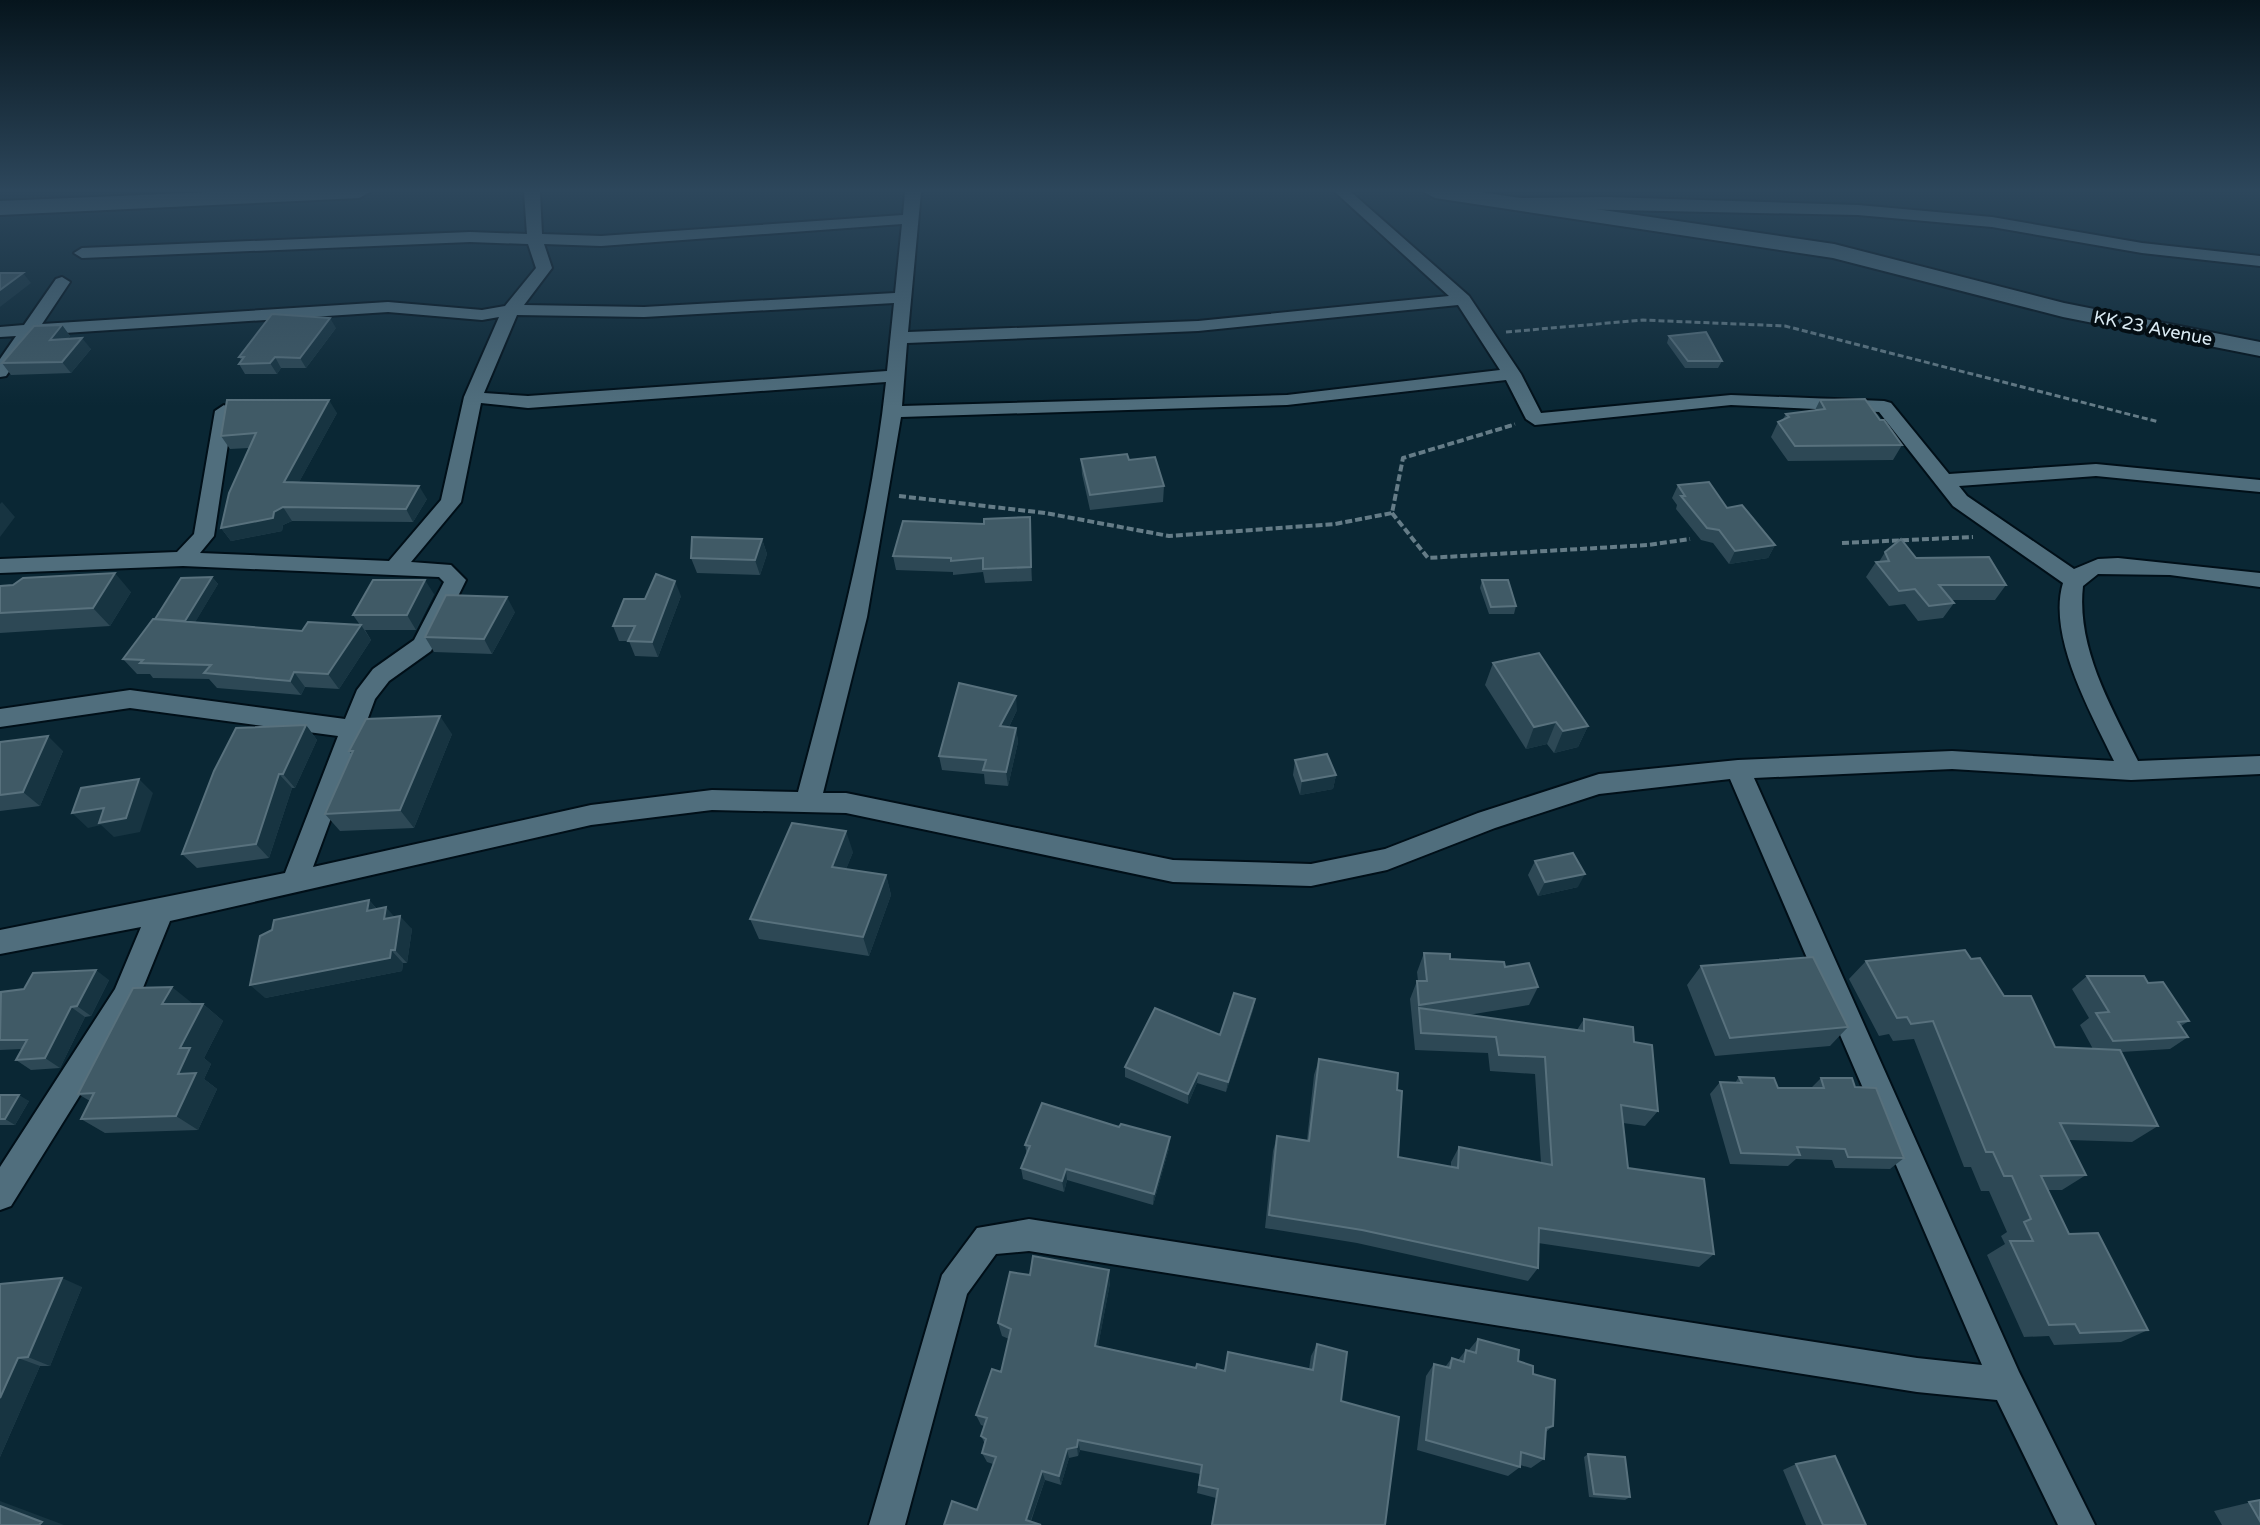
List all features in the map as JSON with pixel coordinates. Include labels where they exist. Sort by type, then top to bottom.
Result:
[{"type":"main road","name":"KK 23 Avenue","points":[[1881,263],[2063,310],[2260,349]]},
{"type":"street","points":[[394,568],[451,502],[473,397],[511,310],[544,268],[542,263]]},
{"type":"street","points":[[808,802],[856,617],[892,412],[905,263]]},
{"type":"street","points":[[1422,263],[1463,300],[1512,374],[1535,419],[1731,400],[1884,407],[1960,501],[2073,579]]},
{"type":"street","points":[[0,372],[62,282]]},
{"type":"street","points":[[0,332],[388,307],[482,315],[511,310],[644,312],[902,298]]},
{"type":"street","points":[[898,338],[1198,326],[1463,300]]},
{"type":"street","points":[[892,412],[1287,400],[1512,374]]},
{"type":"street","points":[[473,397],[528,402],[895,376]]},
{"type":"street","points":[[183,559],[204,536],[224,411]]},
{"type":"street","points":[[1945,481],[2096,470],[2260,486]]},
{"type":"street","points":[[0,566],[183,559],[444,570],[455,580],[423,645],[381,675],[365,696],[295,881]]},
{"type":"street","points":[[2131,771],[2077,650],[2068,591],[2073,579],[2087,568],[2158,567],[2260,580]]},
{"type":"street","points":[[0,718],[130,699],[353,729]]},
{"type":"street","points":[[0,942],[161,912],[591,815],[712,800],[846,803],[1173,871],[1311,875],[1387,859],[1487,820],[1599,784],[1738,769],[1952,760],[2131,771],[2260,765]]},
{"type":"street","points":[[1738,769],[2007,1384],[2077,1525]]},
{"type":"street","points":[[0,1195],[126,996],[161,912]]},
{"type":"street","points":[[887,1525],[953,1286],[988,1239],[1029,1235],[1917,1375],[2007,1384]]},
{"type":"path","points":[[1485,333],[1643,320],[1785,326],[2030,386],[2159,422]]},
{"type":"path","points":[[1535,419],[1465,437],[1403,458],[1392,513],[1428,558],[1648,545],[1690,539]]},
{"type":"path","points":[[878,493],[1045,513],[1169,536],[1335,524],[1392,513]]},
{"type":"path","points":[[1842,543],[2010,536]]},
{"type":"building","points":[[0,273],[23,273],[0,290]]},
{"type":"building","points":[[272,314],[330,318],[300,358],[275,357],[270,363],[239,364],[244,357],[239,357]]},
{"type":"building","points":[[62,325],[50,340],[82,338],[62,362],[2,363],[34,326]]},
{"type":"building","points":[[1706,332],[1722,361],[1688,361],[1669,336]]},
{"type":"building","points":[[1865,399],[1902,445],[1795,446],[1778,422],[1789,417],[1786,414],[1825,409],[1820,400]]},
{"type":"building","points":[[227,400],[329,400],[284,482],[419,486],[406,509],[283,507],[274,512],[273,518],[221,528],[229,493],[256,433],[221,436]]},
{"type":"building","points":[[1127,454],[1129,460],[1155,457],[1164,486],[1090,495],[1081,459]]},
{"type":"building","points":[[1709,482],[1727,508],[1742,505],[1775,545],[1735,551],[1719,530],[1707,528],[1681,496],[1685,496],[1678,485]]},
{"type":"building","points":[[1030,517],[1031,567],[983,569],[983,558],[951,561],[951,558],[893,556],[903,521],[984,524],[984,519]]},
{"type":"building","points":[[692,537],[762,539],[755,560],[691,558]]},
{"type":"building","points":[[1901,539],[1916,558],[1989,557],[2006,585],[1939,585],[1954,603],[1929,606],[1915,589],[1899,591],[1876,562],[1889,561],[1885,552]]},
{"type":"building","points":[[115,573],[93,608],[0,613],[0,586],[13,585],[23,578]]},
{"type":"building","points":[[656,574],[675,581],[652,642],[628,641],[635,626],[613,626],[624,599],[645,599]]},
{"type":"building","points":[[212,577],[185,621],[155,619],[181,578]]},
{"type":"building","points":[[373,580],[425,580],[407,615],[353,615]]},
{"type":"building","points":[[1482,580],[1508,580],[1516,606],[1491,607]]},
{"type":"building","points":[[446,595],[507,597],[484,639],[425,637]]},
{"type":"building","points":[[153,619],[302,631],[308,622],[361,625],[328,674],[294,672],[290,681],[204,673],[211,665],[140,663],[143,660],[123,659]]},
{"type":"building","points":[[1539,653],[1588,726],[1563,731],[1556,722],[1534,727],[1493,663]]},
{"type":"building","points":[[959,683],[1016,696],[1000,726],[1016,728],[1006,772],[983,770],[986,760],[939,756]]},
{"type":"building","points":[[440,716],[400,810],[325,814],[353,751],[349,751],[366,719]]},
{"type":"building","points":[[306,725],[283,774],[279,774],[256,844],[182,854],[214,771],[236,728]]},
{"type":"building","points":[[48,736],[23,792],[0,795],[0,742]]},
{"type":"building","points":[[1327,754],[1336,775],[1302,781],[1295,760]]},
{"type":"building","points":[[139,779],[126,818],[99,823],[104,808],[72,813],[81,788]]},
{"type":"building","points":[[792,823],[846,831],[832,867],[886,875],[863,937],[750,919]]},
{"type":"building","points":[[1573,853],[1585,874],[1545,882],[1535,861]]},
{"type":"building","points":[[369,900],[367,911],[386,907],[384,919],[400,916],[395,950],[391,950],[390,958],[250,985],[260,936],[272,930],[274,920]]},
{"type":"building","points":[[1965,950],[1971,959],[1980,958],[2004,996],[2031,996],[2055,1047],[2120,1050],[2158,1126],[2060,1123],[2086,1175],[2041,1176],[2069,1234],[2098,1233],[2148,1330],[2080,1333],[2075,1324],[2049,1325],[2010,1241],[2033,1241],[2024,1222],[2031,1219],[2012,1176],[2004,1176],[1993,1152],[1986,1152],[1933,1021],[1911,1024],[1907,1017],[1897,1018],[1866,961]]},
{"type":"building","points":[[1424,953],[1450,954],[1450,959],[1504,962],[1505,967],[1529,963],[1538,987],[1419,1005],[1417,981],[1427,981]]},
{"type":"building","points":[[1813,957],[1848,1027],[1730,1038],[1701,966]]},
{"type":"building","points":[[96,970],[77,1006],[71,1007],[45,1058],[16,1060],[27,1040],[0,1040],[1,992],[24,989],[33,973]]},
{"type":"building","points":[[2087,976],[2144,976],[2148,983],[2163,982],[2189,1021],[2178,1022],[2188,1037],[2113,1041],[2096,1013],[2109,1012]]},
{"type":"building","points":[[172,987],[162,1004],[203,1004],[180,1048],[190,1048],[178,1074],[196,1073],[176,1116],[81,1119],[94,1093],[78,1094],[133,988]]},
{"type":"building","points":[[1234,993],[1255,999],[1228,1082],[1198,1073],[1188,1094],[1125,1067],[1155,1008],[1220,1035]]},
{"type":"building","points":[[1419,1008],[1584,1031],[1584,1019],[1633,1027],[1634,1042],[1652,1045],[1658,1111],[1621,1105],[1628,1168],[1704,1179],[1714,1254],[1539,1228],[1538,1268],[1362,1230],[1269,1215],[1277,1136],[1309,1141],[1319,1059],[1398,1073],[1397,1090],[1402,1091],[1398,1157],[1458,1168],[1459,1147],[1552,1165],[1545,1057],[1499,1055],[1496,1037],[1421,1033]]},
{"type":"building","points":[[1739,1077],[1774,1078],[1778,1088],[1824,1088],[1821,1078],[1852,1078],[1855,1087],[1876,1088],[1904,1158],[1848,1157],[1845,1149],[1797,1147],[1800,1155],[1741,1153],[1720,1082],[1742,1083]]},
{"type":"building","points":[[0,1095],[19,1095],[5,1119],[0,1119]]},
{"type":"building","points":[[1042,1103],[1119,1127],[1121,1124],[1170,1137],[1154,1194],[1066,1169],[1062,1181],[1021,1168],[1030,1146],[1025,1145]]},
{"type":"building","points":[[1033,1256],[1109,1270],[1095,1346],[1196,1368],[1197,1364],[1225,1371],[1228,1352],[1313,1370],[1317,1344],[1347,1352],[1341,1401],[1399,1417],[1385,1525],[1212,1525],[1218,1489],[1199,1485],[1202,1465],[1078,1440],[1077,1447],[1067,1449],[1059,1476],[1042,1471],[1026,1520],[1041,1525],[944,1525],[952,1501],[977,1510],[996,1457],[982,1453],[986,1439],[981,1436],[987,1418],[976,1415],[992,1369],[1001,1372],[1011,1329],[998,1323],[1010,1272],[1030,1275]]},
{"type":"building","points":[[62,1278],[28,1357],[18,1358],[0,1398],[0,1284]]},
{"type":"building","points":[[1478,1339],[1519,1350],[1518,1361],[1533,1366],[1533,1374],[1555,1380],[1553,1426],[1546,1428],[1544,1459],[1521,1452],[1520,1467],[1426,1440],[1434,1364],[1450,1368],[1452,1358],[1464,1362],[1466,1350],[1476,1353]]},
{"type":"building","points":[[1588,1454],[1625,1457],[1630,1497],[1594,1494]]},
{"type":"building","points":[[1835,1456],[1866,1525],[1823,1525],[1796,1464]]},
{"type":"building","points":[[2260,1500],[2260,1521],[2249,1502]]},
{"type":"building","points":[[0,1506],[42,1522],[39,1525],[0,1525]]}]
